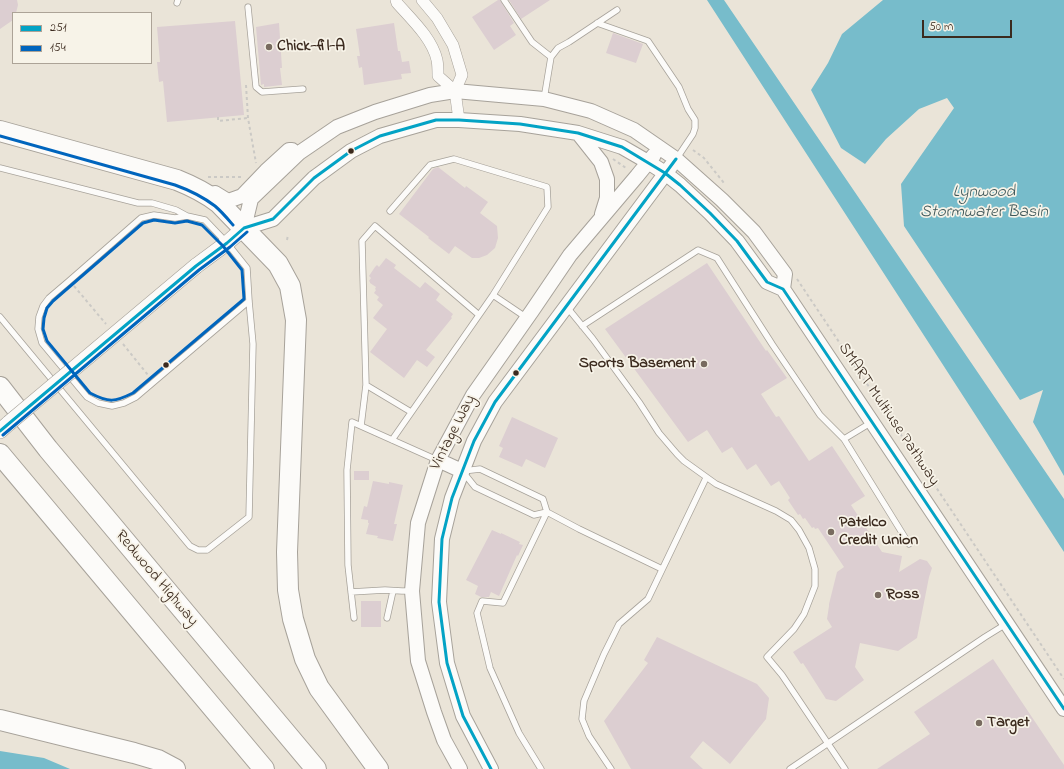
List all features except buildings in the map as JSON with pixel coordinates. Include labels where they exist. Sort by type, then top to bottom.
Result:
[{"type":"highway","points":[[0,131],[177,180],[197,188],[204,184],[219,203],[278,264],[290,286],[296,320],[287,552],[288,590],[293,619],[305,659],[319,688],[378,769]]},
{"type":"highway","name":"Redwood Highway","points":[[0,387],[48,450],[316,769]]},
{"type":"highway","points":[[0,454],[264,769]]},
{"type":"highway","points":[[0,720],[134,753],[158,760],[174,769]]},
{"type":"main road","points":[[0,431],[196,266],[227,243],[244,228]]},
{"type":"street","points":[[396,0],[420,28],[432,46],[437,60],[438,76],[455,91]]},
{"type":"street","points":[[422,0],[437,18],[453,45],[462,75],[455,91],[459,120]]},
{"type":"street","points":[[244,228],[251,199],[299,153],[337,127],[375,112],[430,95],[455,91],[544,99],[591,111],[634,130],[676,159],[722,200],[754,232],[785,274],[783,289]]},
{"type":"street","points":[[244,228],[273,219],[314,178],[351,151],[380,136],[436,120],[520,124],[578,133],[622,147],[648,162],[680,185],[710,213],[737,241],[767,282],[783,289],[1064,709]]},
{"type":"street","points":[[578,133],[601,162],[607,179],[607,198],[601,218]]},
{"type":"street","name":"Vintage Way","points":[[460,769],[444,740],[418,661],[412,591],[418,523],[438,460],[473,395],[570,255],[659,147]]},
{"type":"street","points":[[204,184],[210,191],[228,201],[242,196],[289,150],[306,148]]},
{"type":"street","name":"Vintage Way","points":[[491,769],[463,716],[447,663],[439,602],[442,539],[452,498],[474,441],[495,402],[676,159]]},
{"type":"street","points":[[438,460],[462,471]]},
{"type":"lane","points":[[504,0],[532,42],[551,57]]},
{"type":"lane","points":[[248,7],[256,88],[262,92],[303,89]]},
{"type":"lane","points":[[544,99],[551,57],[558,48],[616,10]]},
{"type":"lane","points":[[597,23],[648,41],[679,87],[688,109],[695,120],[695,128],[693,134],[676,159]]},
{"type":"lane","points":[[390,211],[430,165],[454,159],[547,187],[548,207],[493,295],[392,440]]},
{"type":"lane","points":[[0,168],[138,203],[152,203],[176,210],[187,216],[205,220],[227,243],[247,268],[253,344],[249,517],[207,550],[198,550],[190,546],[0,316]]},
{"type":"lane","points":[[187,216],[175,218],[154,215],[141,218],[49,298],[43,306],[39,317],[38,329],[42,343],[87,397],[98,404],[112,406],[124,403],[136,396],[249,301]]},
{"type":"lane","points":[[361,426],[366,385],[362,241],[375,226],[479,315]]},
{"type":"lane","points":[[582,326],[698,250],[717,258],[820,415],[844,438],[909,544]]},
{"type":"lane","points":[[493,295],[527,318]]},
{"type":"lane","points":[[566,306],[639,402],[659,432],[684,461],[716,484],[762,503],[776,511],[791,520],[799,530],[808,548],[815,568],[815,586],[804,614],[794,630],[767,657],[782,675],[845,769]]},
{"type":"lane","points":[[366,385],[411,412]]},
{"type":"lane","points":[[354,618],[348,565],[347,470],[352,422],[438,460]]},
{"type":"lane","points":[[844,438],[872,422]]},
{"type":"lane","points":[[462,471],[480,469],[529,492],[543,499],[547,512],[503,603],[482,601],[477,613],[490,668],[519,733],[541,769]]},
{"type":"lane","points":[[462,471],[475,487],[534,515],[547,512],[662,569]]},
{"type":"lane","points":[[611,769],[589,736],[582,720],[584,701],[604,654],[619,624],[648,599],[706,478]]},
{"type":"lane","points":[[351,592],[385,590],[412,591]]},
{"type":"lane","points":[[387,618],[393,591]]},
{"type":"lane","points":[[790,769],[985,637],[1007,624]]},
{"type":"path","points":[[218,117],[218,120],[248,118]]},
{"type":"path","points":[[686,145],[704,158],[728,188]]},
{"type":"path","points":[[611,157],[631,172]]},
{"type":"path","points":[[204,184],[243,177]]},
{"type":"path","points":[[288,235],[288,240]]},
{"type":"path","name":"SMART Multiuse Pathway","points":[[793,274],[1064,679]]},
{"type":"water","name":"Lynwood Stormwater Basin","points":[[707,0],[724,0],[1064,499],[1064,552]]},
{"type":"water","name":"Lynwood Stormwater Basin","points":[[883,0],[1064,0],[1064,476],[1033,422],[1043,390],[1020,400],[904,226],[901,184],[954,108],[947,98],[919,109],[886,139],[865,164],[841,148],[811,90],[828,63],[842,34]]},
{"type":"water","points":[[0,751],[44,758],[70,769],[0,769]]},
{"type":"transit line","name":"251","points":[[0,431],[196,266],[227,243],[244,228],[273,219],[314,178],[351,151],[380,136],[436,120],[520,124],[578,133],[622,147],[665,173],[710,213],[737,241],[767,282],[783,289],[1064,709]]},
{"type":"transit line","name":"154","points":[[0,136],[175,185],[191,191],[215,206],[233,225]]},
{"type":"transit line","name":"251","points":[[491,769],[463,716],[447,663],[439,602],[442,539],[452,498],[474,441],[495,402],[676,159]]},
{"type":"transit line","name":"154","points":[[154,220],[175,223],[187,221],[202,225],[223,246],[242,270],[244,299],[133,393],[116,400],[107,400],[90,393],[47,341],[43,329],[44,318],[47,308],[53,301],[143,223],[154,220]]},
{"type":"transit line","name":"154","points":[[3,435],[199,270],[230,247],[247,232]]},
{"type":"place","name":"Chick-fil-A","points":[[269,47]]},
{"type":"place","name":"Sports Basement","points":[[704,364]]},
{"type":"place","name":"Patelco Credit Union","points":[[831,532]]},
{"type":"place","name":"Ross","points":[[878,595]]},
{"type":"place","name":"Target","points":[[979,723]]}]
